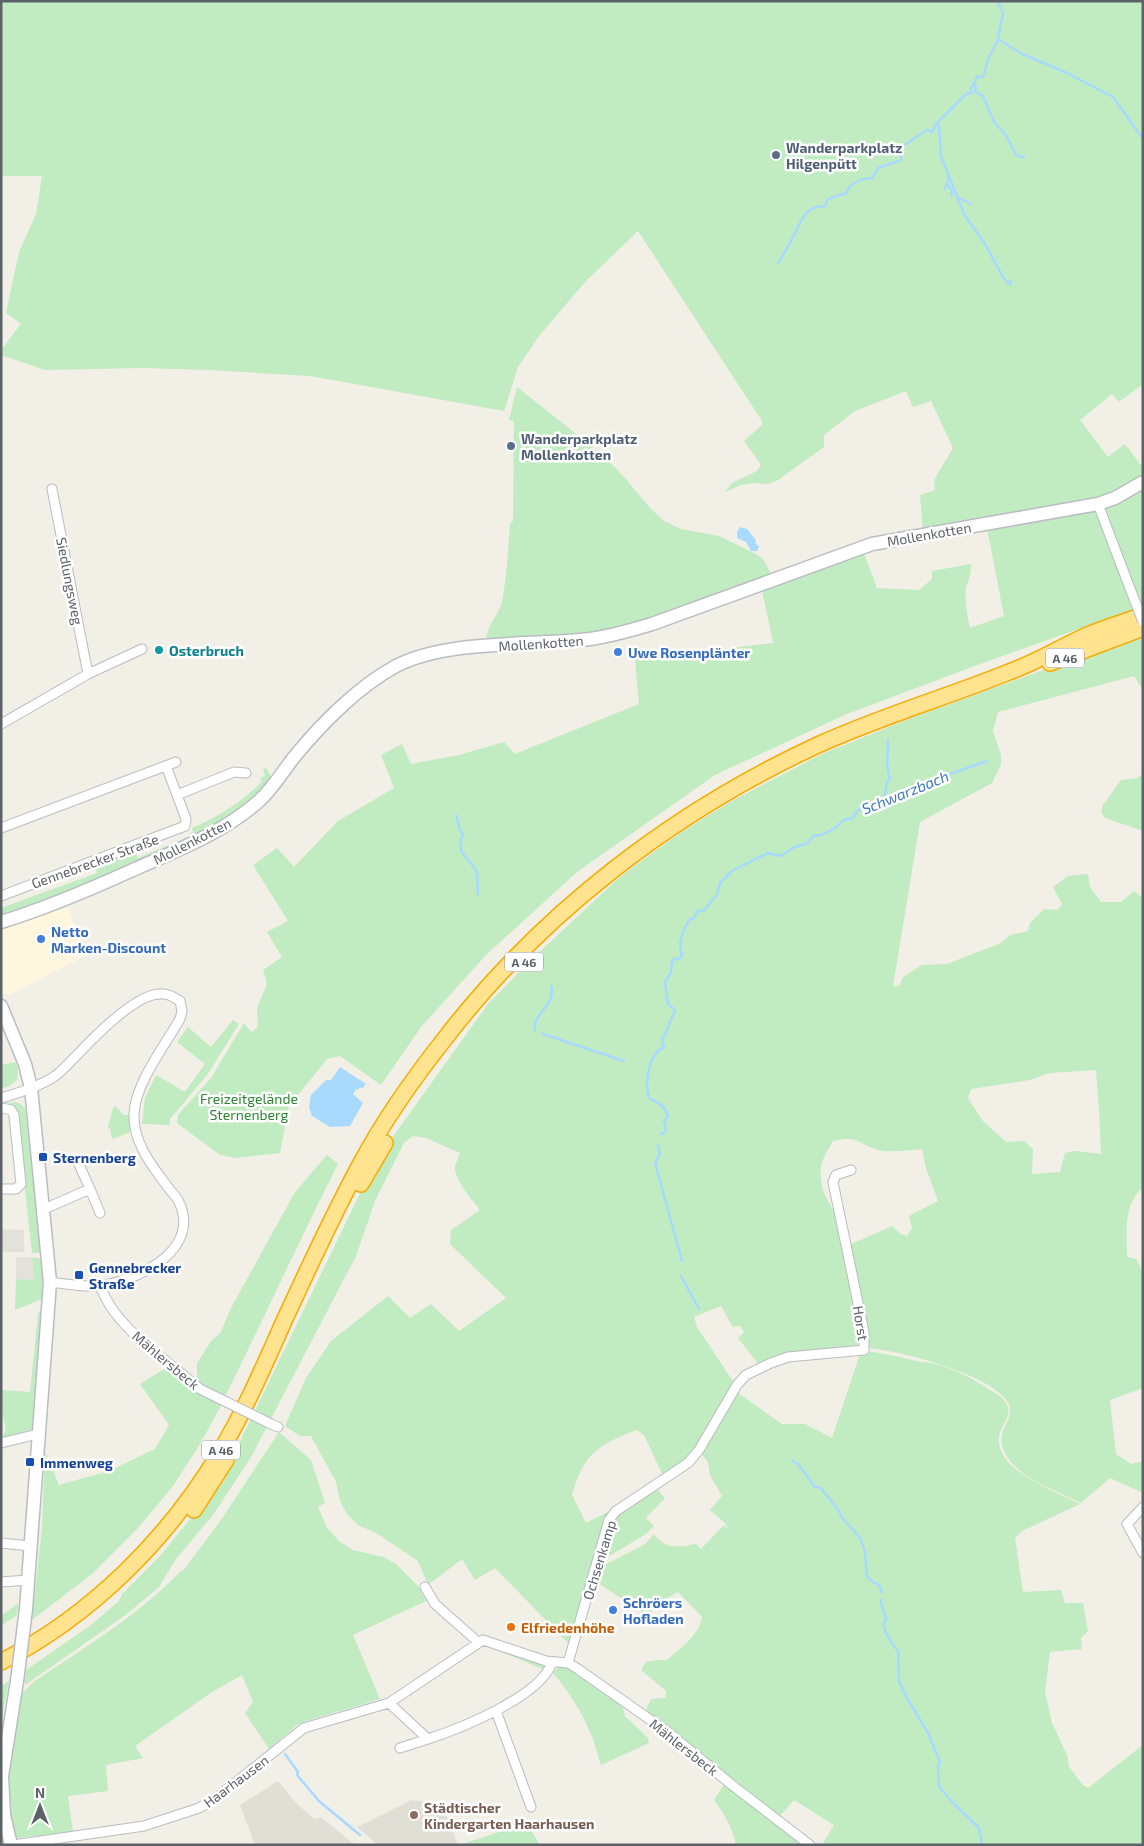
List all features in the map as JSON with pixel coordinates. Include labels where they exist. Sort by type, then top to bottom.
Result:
[{"type":"highway","name":"A 46","points":[[1,1662],[44,1637],[87,1605],[129,1569],[177,1515],[217,1456],[246,1405],[319,1246],[363,1158],[380,1130],[426,1064],[472,1006],[516,957],[566,910],[616,867],[678,823],[730,790],[789,759],[831,739],[1012,672],[1088,635],[1143,615]]},
{"type":"highway","name":"A 46","points":[[1,1672],[47,1647],[98,1610],[135,1577],[195,1509],[215,1480],[246,1426],[346,1212],[375,1158],[408,1104],[447,1049],[490,999],[533,952],[569,917],[612,880],[682,829],[721,804],[771,776],[825,750],[882,726],[1143,628]]},
{"type":"main road","name":"Mollenkotten","points":[[1,922],[48,907],[171,854],[225,826],[267,793],[295,756],[350,699],[370,682],[398,665],[457,649],[590,639],[612,635],[652,624],[872,544],[1098,504],[1115,498],[1143,482]]},
{"type":"main road","points":[[1,1006],[22,1058],[31,1088],[50,1282],[26,1610],[2,1776],[4,1815],[12,1845]]},
{"type":"street","name":"Siedlungsweg","points":[[52,489],[88,674]]},
{"type":"street","points":[[1098,504],[1143,622]]},
{"type":"street","points":[[1,724],[88,674],[142,649]]},
{"type":"street","points":[[1,828],[176,762]]},
{"type":"street","name":"Gennebrecker Straße","points":[[1,896],[185,826],[186,819],[166,766]]},
{"type":"street","points":[[177,795],[234,772],[246,773]]},
{"type":"street","points":[[1,1098],[31,1088],[55,1076],[97,1034],[139,1000],[151,995],[160,994],[171,995],[180,1001],[182,1011],[180,1019],[143,1082],[135,1102],[134,1115],[136,1132],[143,1152],[178,1201],[183,1220],[180,1235],[172,1251],[147,1272],[130,1279],[100,1286],[50,1282]]},
{"type":"street","points":[[1,1189],[16,1189],[22,1184],[14,1115],[11,1110],[2,1108]]},
{"type":"street","points":[[77,1160],[100,1213]]},
{"type":"street","name":"Horst","points":[[720,1415],[746,1375],[770,1363],[788,1357],[864,1350],[862,1322],[833,1182],[836,1175],[851,1170]]},
{"type":"street","points":[[44,1209],[90,1189]]},
{"type":"street","name":"Mählersbeck","points":[[100,1286],[119,1319],[200,1389],[274,1425]]},
{"type":"street","name":"Ochsenkamp","points":[[568,1663],[609,1520],[616,1511],[688,1463],[700,1450],[720,1415]]},
{"type":"street","points":[[1,1443],[38,1434]]},
{"type":"street","points":[[1143,1507],[1127,1524],[1143,1553]]},
{"type":"street","points":[[1,1543],[30,1546]]},
{"type":"street","points":[[1,1582],[28,1580]]},
{"type":"street","points":[[425,1587],[435,1604],[478,1642],[488,1641],[552,1662],[568,1663]]},
{"type":"street","name":"Haarhausen","points":[[12,1845],[144,1826],[199,1808],[216,1798],[304,1728],[389,1703],[478,1642]]},
{"type":"street","points":[[400,1748],[455,1730],[496,1711],[522,1695],[545,1675],[550,1669],[552,1662]]},
{"type":"street","name":"Mählersbeck","points":[[568,1663],[676,1738],[732,1785],[810,1845]]},
{"type":"street","points":[[389,1703],[428,1739]]},
{"type":"street","points":[[496,1711],[531,1807]]},
{"type":"shaded area","points":[[68,907],[87,955],[9,995],[1,992],[1,929]]},
{"type":"shaded area","points":[[1,1229],[24,1230],[24,1252],[1,1252]]},
{"type":"shaded area","points":[[16,1257],[32,1257],[34,1280],[16,1279]]},
{"type":"shaded area","points":[[278,1781],[296,1803],[314,1819],[321,1817],[355,1845],[255,1845],[240,1805]]},
{"type":"shaded area","name":"Städtischer Kindergarten Haarhausen","points":[[411,1800],[441,1803],[458,1845],[378,1845],[357,1827]]},
{"type":"green space","points":[[1,1],[1143,1],[1143,384],[1119,402],[1112,394],[1080,420],[1108,457],[1125,444],[1143,468],[1143,474],[1128,485],[1098,500],[923,530],[920,495],[935,490],[934,480],[953,448],[931,401],[913,407],[906,391],[855,411],[824,435],[824,447],[778,480],[768,484],[754,483],[741,485],[725,492],[732,483],[757,471],[761,465],[744,441],[762,425],[762,421],[638,231],[586,281],[539,336],[518,367],[504,411],[310,376],[142,368],[45,370],[1,355],[1,350],[21,324],[6,313],[19,252],[36,214],[42,176],[1,176]]},
{"type":"green space","points":[[517,387],[605,457],[664,521],[681,529],[719,536],[756,554],[763,559],[771,574],[633,624],[586,634],[486,641],[488,631],[502,602],[510,524],[513,521],[514,421],[509,420]]},
{"type":"green space","points":[[1143,485],[1143,607],[1142,607],[1103,508]]},
{"type":"green space","name":"Freizeitgelände Sternenberg","points":[[1097,509],[1132,610],[847,714],[715,775],[577,872],[486,955],[421,1027],[381,1085],[340,1056],[327,1059],[289,1106],[280,1153],[235,1158],[220,1155],[177,1123],[178,1115],[211,1078],[244,1023],[251,1032],[258,1027],[257,1008],[267,984],[263,970],[282,957],[267,932],[288,921],[253,865],[277,848],[294,867],[338,821],[394,788],[381,755],[402,744],[411,764],[459,755],[504,742],[515,754],[639,704],[635,659],[773,643],[761,585],[863,551],[877,588],[919,590],[932,579],[932,571],[971,564],[966,588],[966,608],[970,628],[1004,616],[987,528]]},
{"type":"green space","points":[[1143,634],[1143,690],[1134,676],[998,712],[993,731],[1001,755],[1001,765],[992,783],[920,822],[893,986],[899,986],[903,977],[922,965],[947,964],[1001,943],[1010,935],[1028,931],[1030,923],[1044,909],[1058,910],[1062,904],[1053,887],[1068,876],[1088,874],[1090,887],[1101,902],[1121,902],[1134,891],[1143,898],[1143,1188],[1137,1194],[1129,1210],[1127,1257],[1136,1259],[1143,1272],[1143,1388],[1110,1400],[1116,1454],[1131,1464],[1141,1462],[1143,1467],[1143,1493],[1110,1478],[1081,1503],[1038,1483],[1018,1469],[1004,1451],[1002,1438],[1009,1417],[1010,1407],[1002,1396],[988,1385],[946,1366],[899,1353],[866,1348],[847,1246],[892,1226],[901,1234],[907,1236],[912,1228],[909,1216],[938,1201],[926,1168],[922,1149],[882,1151],[853,1139],[841,1139],[833,1141],[824,1157],[821,1167],[821,1180],[824,1193],[830,1205],[839,1214],[864,1347],[784,1355],[759,1365],[738,1338],[744,1332],[740,1326],[733,1327],[721,1306],[694,1317],[697,1327],[736,1386],[696,1452],[664,1478],[644,1435],[636,1430],[611,1441],[587,1460],[572,1495],[586,1523],[610,1511],[569,1644],[495,1568],[475,1580],[462,1559],[428,1585],[418,1561],[378,1534],[358,1525],[347,1514],[340,1501],[336,1482],[311,1436],[300,1436],[285,1426],[306,1378],[331,1341],[388,1296],[410,1318],[431,1304],[459,1331],[506,1298],[450,1244],[451,1230],[480,1210],[464,1190],[456,1173],[455,1166],[460,1153],[426,1138],[413,1136],[404,1143],[375,1201],[356,1256],[251,1457],[213,1515],[176,1559],[159,1587],[127,1614],[25,1685],[26,1670],[91,1625],[119,1601],[122,1594],[160,1556],[204,1502],[236,1450],[363,1187],[392,1138],[488,1004],[535,956],[621,876],[680,833],[730,802],[822,754],[906,720]],"holes":[[[1096,1070],[1101,1154],[1075,1151],[1065,1153],[1060,1172],[1032,1174],[1033,1149],[1024,1141],[1006,1142],[982,1120],[968,1098],[971,1089],[1030,1080],[1050,1073]]]},
{"type":"green space","points":[[266,768],[272,778],[255,797],[225,820],[192,838],[190,833],[193,832],[192,828],[229,808],[262,782],[260,778],[265,776],[263,769]]},
{"type":"green space","points":[[1143,774],[1143,831],[1105,818],[1101,812],[1103,805],[1121,780],[1137,778]]},
{"type":"green space","points":[[188,837],[189,839],[96,880],[49,899],[1,914],[1,908],[97,873],[94,863],[134,848],[138,858]]},
{"type":"green space","points":[[233,1020],[239,1024],[207,1075],[170,1119],[170,1125],[142,1124],[145,1098],[156,1075],[185,1092],[205,1064],[177,1042],[188,1027],[211,1047]]},
{"type":"green space","points":[[16,1062],[18,1068],[17,1080],[1,1089],[1,1065]]},
{"type":"green space","points":[[15,1102],[25,1108],[41,1253],[32,1253],[17,1117],[1,1105]]},
{"type":"green space","points":[[115,1106],[124,1115],[129,1115],[130,1132],[113,1139],[111,1130],[108,1127]]},
{"type":"green space","points":[[327,1155],[338,1164],[225,1397],[197,1381],[197,1363],[212,1340],[220,1334],[230,1310],[295,1192]]},
{"type":"green space","points":[[32,1257],[42,1259],[42,1299],[15,1310],[16,1279],[34,1280]]},
{"type":"green space","points":[[42,1306],[33,1429],[2,1439],[6,1429],[1,1409],[1,1390],[30,1392],[38,1315]]},
{"type":"green space","points":[[861,1351],[887,1354],[940,1365],[969,1378],[998,1395],[1004,1400],[1008,1409],[999,1437],[1000,1449],[1007,1460],[1029,1478],[1080,1504],[1022,1531],[1015,1538],[1023,1592],[1061,1590],[1065,1603],[1083,1603],[1088,1631],[1081,1638],[1082,1649],[1050,1652],[1045,1692],[1052,1723],[1067,1755],[1069,1767],[1083,1785],[1088,1788],[1143,1745],[1143,1845],[822,1845],[834,1825],[794,1800],[780,1816],[646,1710],[651,1699],[666,1698],[666,1691],[641,1670],[646,1662],[667,1660],[678,1651],[693,1636],[702,1617],[678,1592],[656,1605],[648,1616],[595,1581],[599,1568],[645,1544],[654,1534],[663,1543],[668,1545],[696,1544],[701,1549],[724,1525],[729,1530],[725,1523],[710,1510],[722,1496],[710,1475],[708,1462],[700,1452],[735,1391],[782,1424],[805,1424],[832,1438]]},
{"type":"green space","points":[[169,1366],[196,1391],[222,1404],[200,1444],[173,1486],[137,1529],[92,1574],[32,1620],[42,1527],[45,1452],[59,1485],[109,1471],[155,1449],[169,1425],[140,1384]]},
{"type":"green space","points":[[279,1432],[311,1460],[325,1503],[318,1507],[327,1528],[339,1541],[353,1550],[383,1557],[396,1564],[420,1588],[426,1601],[353,1635],[380,1699],[297,1725],[269,1749],[245,1713],[253,1702],[242,1675],[212,1692],[135,1746],[143,1758],[106,1765],[108,1791],[68,1796],[73,1832],[16,1838],[11,1822],[8,1788],[18,1701],[24,1691],[35,1681],[130,1616],[183,1571],[221,1520]]},
{"type":"green space","points":[[656,1488],[665,1498],[646,1518],[654,1526],[646,1534],[601,1561],[614,1515]]},
{"type":"green space","points":[[18,1603],[17,1615],[1,1626],[1,1616]]},
{"type":"green space","points":[[485,1645],[542,1665],[545,1667],[545,1670]]},
{"type":"green space","points":[[559,1666],[568,1667],[622,1704],[625,1716],[648,1738],[649,1743],[601,1765],[583,1716],[553,1673]]},
{"type":"green space","points":[[9,1681],[1,1724],[1,1686]]},
{"type":"green space","points":[[725,1783],[803,1845],[736,1845],[728,1821],[714,1800]]},
{"type":"green space","points":[[524,1824],[531,1830],[540,1845],[459,1845]]},
{"type":"water","points":[[740,527],[747,529],[756,540],[755,543],[759,546],[757,551],[751,551],[746,542],[737,538],[737,532]]},
{"type":"water","points":[[340,1067],[366,1084],[362,1089],[360,1087],[358,1090],[356,1089],[353,1094],[363,1103],[350,1126],[330,1127],[312,1116],[309,1107],[311,1095],[326,1080],[331,1080]]},
{"type":"waterway","points":[[1000,1],[999,4],[1003,13],[998,39],[989,57],[983,77],[977,77],[974,83],[976,87],[975,92],[983,96],[994,122],[1006,135],[1017,156],[1024,157]]},
{"type":"waterway","points":[[998,39],[1020,53],[1067,73],[1113,97],[1143,139]]},
{"type":"waterway","points":[[974,83],[971,93],[966,94],[936,124],[939,126],[941,156],[964,214],[985,244],[1003,277],[1008,283],[1011,281],[1010,284]]},
{"type":"waterway","points":[[778,263],[802,219],[809,211],[813,208],[825,206],[828,199],[846,193],[850,186],[856,182],[872,178],[878,168],[901,160],[901,147],[927,130],[932,132],[936,125]]},
{"type":"waterway","points":[[945,189],[949,176]]},
{"type":"waterway","points":[[947,184],[951,189],[952,196]]},
{"type":"waterway","points":[[959,198],[971,204]]},
{"type":"waterway","points":[[883,804],[887,783],[890,779],[887,765],[888,740]]},
{"type":"waterway","name":"Schwarzbach","points":[[661,1134],[665,1132],[666,1126],[664,1122],[668,1116],[661,1105],[650,1099],[647,1078],[654,1056],[664,1047],[662,1041],[675,1010],[668,1004],[665,982],[671,972],[672,960],[682,956],[680,944],[682,934],[689,920],[694,918],[697,912],[704,910],[717,895],[720,883],[732,871],[768,853],[780,856],[795,847],[806,844],[814,836],[821,835],[835,828],[845,819],[852,819],[858,810],[868,804],[880,805],[889,802],[904,795],[915,786],[987,761]]},
{"type":"waterway","points":[[456,815],[463,834],[460,847],[477,874],[478,894]]},
{"type":"waterway","points":[[535,1030],[537,1019],[551,998],[551,986]]},
{"type":"waterway","points":[[543,1034],[624,1061]]},
{"type":"waterway","name":"Schwarzbach","points":[[658,1145],[660,1154],[655,1163],[682,1261]]},
{"type":"waterway","name":"Schwarzbach","points":[[681,1276],[699,1309]]},
{"type":"waterway","name":"Schwarzbach","points":[[792,1461],[798,1464],[815,1487],[821,1488],[843,1519],[861,1539],[865,1553],[867,1576],[880,1586],[882,1593]]},
{"type":"waterway","name":"Schwarzbach","points":[[881,1600],[886,1617],[884,1623],[885,1631],[898,1651],[899,1681],[928,1733],[940,1762],[938,1767],[939,1786],[951,1801],[979,1828],[982,1845]]},
{"type":"waterway","points":[[285,1754],[298,1772],[297,1775],[319,1801],[360,1835]]},
{"type":"place","name":"Wanderparkplatz Hilgenpütt","points":[[776,155]]},
{"type":"place","name":"Wanderparkplatz Mollenkotten","points":[[511,446]]},
{"type":"place","name":"Osterbruch","points":[[159,650]]},
{"type":"place","name":"Uwe Rosenplänter","points":[[618,652]]},
{"type":"place","name":"Netto Marken-Discount","points":[[41,939]]},
{"type":"place","name":"Sternenberg","points":[[43,1157]]},
{"type":"place","name":"Gennebrecker Straße","points":[[79,1275]]},
{"type":"place","name":"Immenweg","points":[[30,1462]]},
{"type":"place","name":"Schröers Hofladen","points":[[613,1610]]},
{"type":"place","name":"Elfriedenhöhe","points":[[511,1627]]},
{"type":"place","name":"Städtischer Kindergarten Haarhausen","points":[[414,1815]]}]
